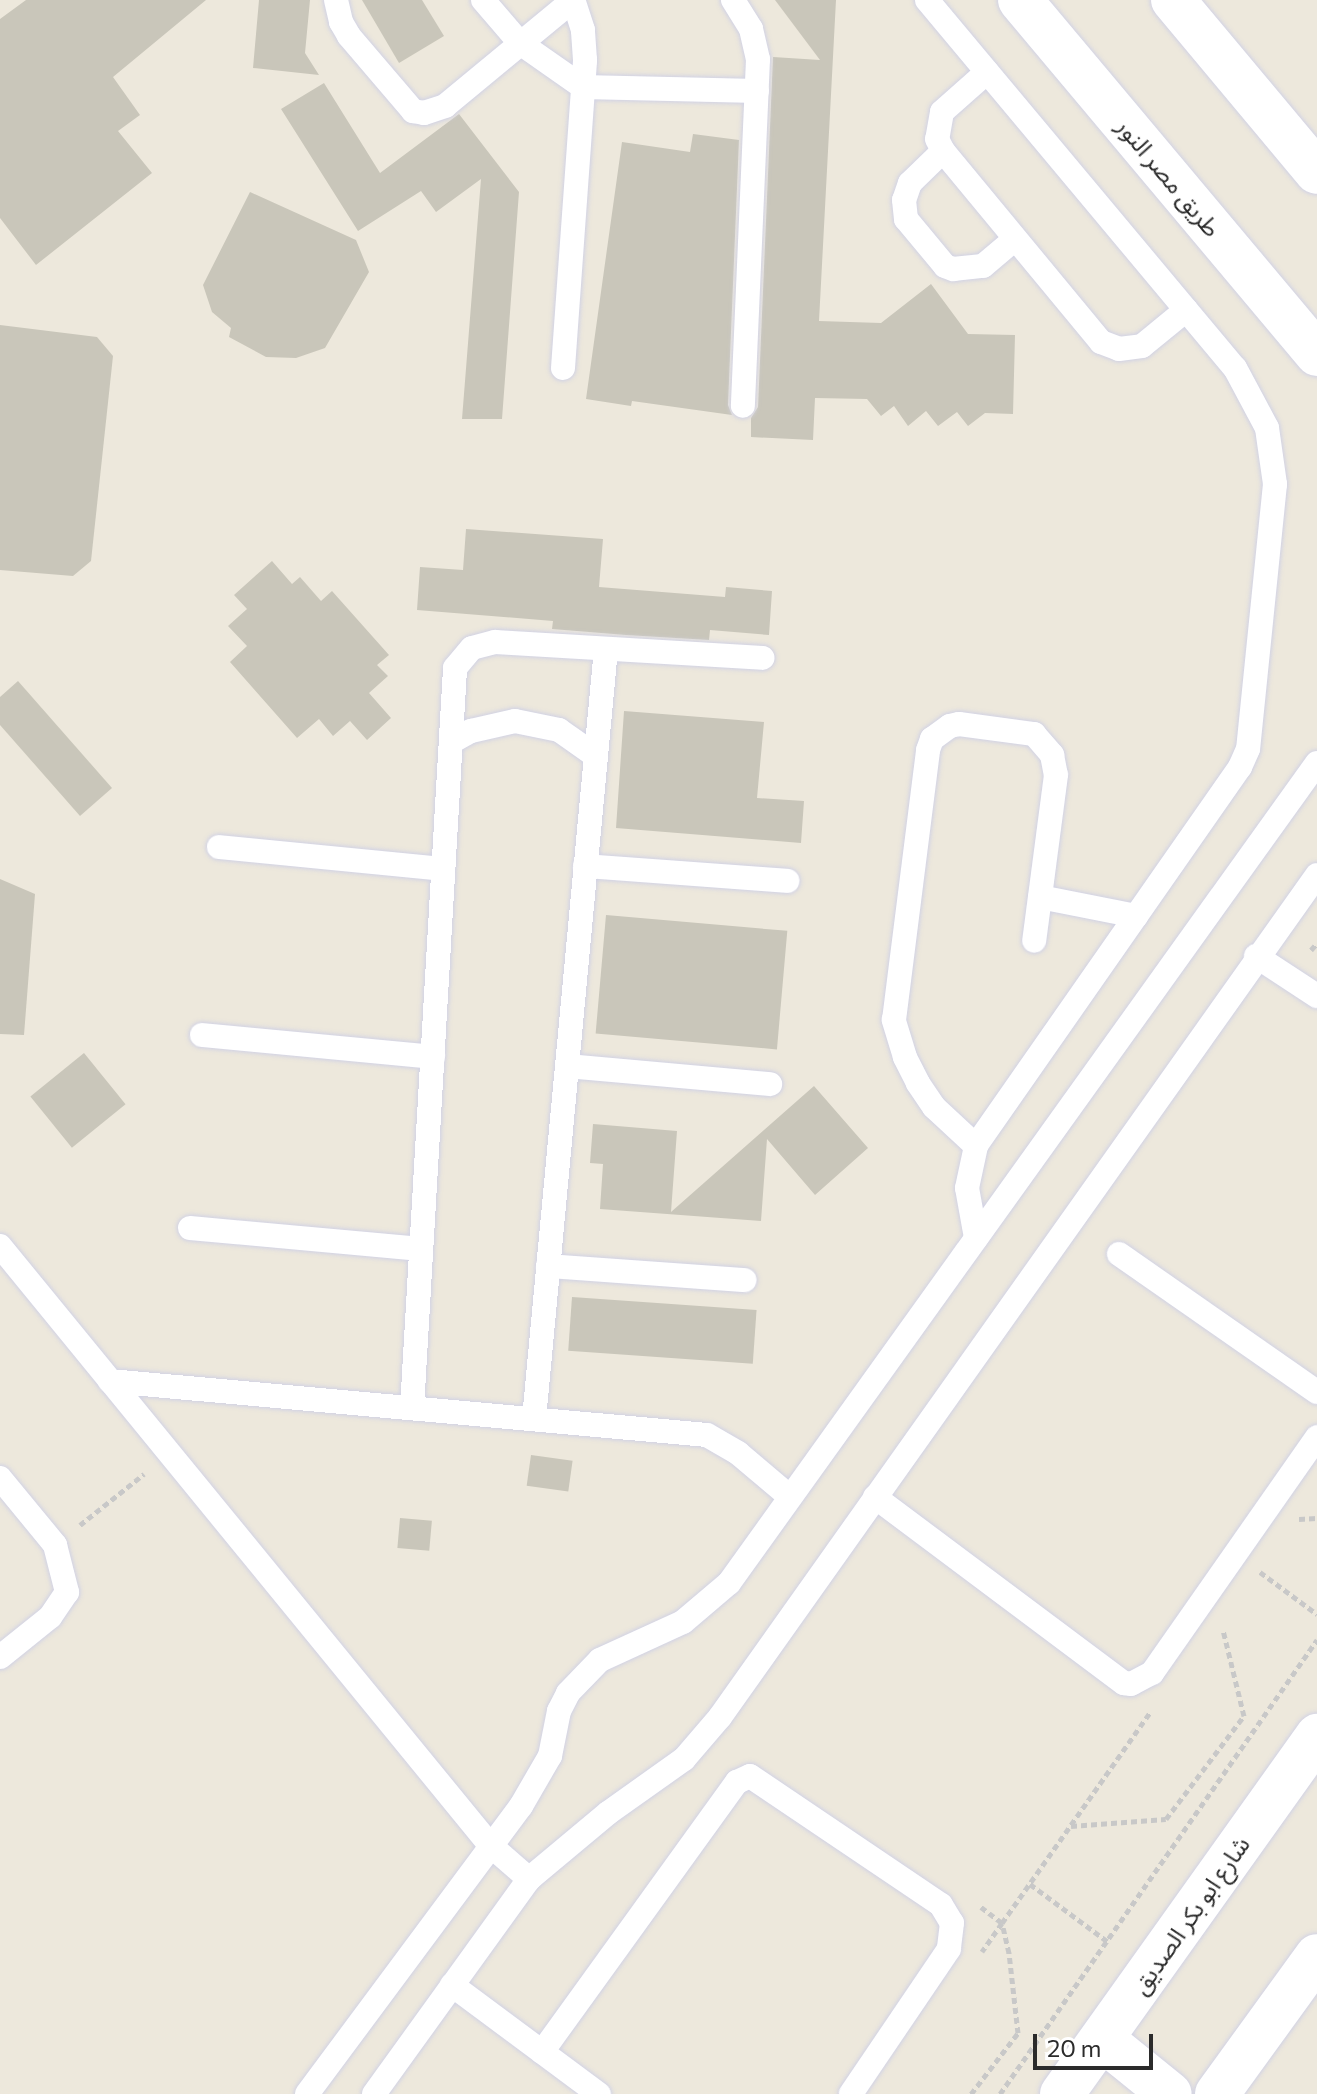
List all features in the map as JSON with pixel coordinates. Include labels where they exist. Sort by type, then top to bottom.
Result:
[{"type":"main road","name":"طريق مصر النور","points":[[1020,0],[1317,354]]},
{"type":"main road","points":[[1173,0],[1317,172]]},
{"type":"main road","name":"شارع ابو بكر الصديق","points":[[1062,2094],[1317,1736]]},
{"type":"main road","points":[[1217,2094],[1317,1956]]},
{"type":"main road","points":[[1102,2039],[1170,2094]]},
{"type":"lane","points":[[336,0],[341,22],[349,36],[413,111],[424,113],[445,106],[573,0],[583,30],[583,87],[563,368]]},
{"type":"lane","points":[[483,0],[520,43],[583,87],[757,91]]},
{"type":"lane","points":[[733,0],[746,18],[756,44],[757,91],[743,406]]},
{"type":"lane","points":[[927,0],[1235,368],[1267,428],[1275,484],[1248,749],[1240,767],[976,1146],[967,1188],[976,1238]]},
{"type":"lane","points":[[987,72],[942,112],[937,139],[943,151],[1101,342],[1110,346],[1142,346],[1186,310]]},
{"type":"lane","points":[[943,151],[910,183],[904,200],[906,219],[945,266],[953,269],[983,266],[1015,239]]},
{"type":"lane","points":[[412,1408],[455,668],[472,648],[495,642],[763,658]]},
{"type":"lane","points":[[534,1419],[606,649]]},
{"type":"lane","points":[[451,742],[492,724],[526,722],[559,730],[596,756]]},
{"type":"lane","points":[[976,1146],[934,1107],[918,1083],[905,1057],[894,1020],[928,750],[941,730],[959,724],[1034,734],[1052,755],[1056,775],[1034,941]]},
{"type":"lane","points":[[307,2094],[538,1779],[550,1756],[559,1711],[582,1674],[600,1660],[683,1622],[729,1583],[1317,763]]},
{"type":"lane","points":[[219,847],[443,869]]},
{"type":"lane","points":[[585,866],[787,881]]},
{"type":"lane","points":[[374,2094],[529,1879],[598,1821],[668,1773],[703,1738],[1256,956],[1317,875]]},
{"type":"lane","points":[[1040,897],[1136,916]]},
{"type":"lane","points":[[1256,956],[1317,996]]},
{"type":"lane","points":[[202,1035],[433,1057]]},
{"type":"lane","points":[[567,1066],[770,1084]]},
{"type":"lane","points":[[190,1228],[421,1249]]},
{"type":"lane","points":[[0,1246],[490,1845],[529,1879]]},
{"type":"lane","points":[[1119,1254],[1317,1392]]},
{"type":"lane","points":[[548,1266],[745,1280]]},
{"type":"lane","points":[[110,1381],[707,1435],[738,1453],[790,1497]]},
{"type":"lane","points":[[875,1497],[1124,1683],[1131,1684],[1152,1673],[1317,1437]]},
{"type":"lane","points":[[0,1478],[55,1545],[67,1592],[50,1617],[0,1657]]},
{"type":"lane","points":[[542,2052],[737,1782],[750,1776],[941,1905],[952,1923],[949,1949],[851,2094]]},
{"type":"lane","points":[[452,1985],[599,2094]]},
{"type":"path","points":[[1311,950],[1317,943]]},
{"type":"path","points":[[55,1545],[170,1453]]},
{"type":"path","points":[[1253,1566],[1317,1614]]},
{"type":"path","points":[[1070,1826],[1166,1819],[1244,1716],[1219,1615]]},
{"type":"path","points":[[1000,2094],[1317,1640]]},
{"type":"path","points":[[1030,1884],[1108,1942]]},
{"type":"path","points":[[971,2094],[1018,2033],[1009,1953],[1002,1923]]},
{"type":"building","points":[[26,0],[206,0],[113,77],[140,115],[118,131],[152,173],[36,265],[0,218],[0,19]]},
{"type":"building","points":[[259,0],[310,0],[305,53],[319,75],[253,68]]},
{"type":"building","points":[[362,0],[422,0],[444,36],[399,63]]},
{"type":"building","points":[[775,0],[836,0],[819,321],[881,323],[931,284],[968,334],[1015,335],[1013,414],[985,413],[968,426],[957,412],[938,426],[926,411],[908,426],[894,406],[881,416],[867,399],[815,398],[813,440],[751,437],[751,418],[758,407],[773,57],[820,60]]},
{"type":"building","points":[[324,83],[380,173],[459,114],[519,192],[502,419],[462,419],[481,179],[436,212],[421,191],[358,231],[281,109]]},
{"type":"building","points":[[693,134],[739,140],[728,405],[732,415],[632,401],[631,406],[586,399],[622,142],[690,152]]},
{"type":"building","points":[[250,192],[356,240],[369,272],[325,348],[296,358],[266,357],[229,337],[231,328],[212,312],[203,285]]},
{"type":"building","points":[[0,325],[97,337],[113,356],[91,561],[73,576],[0,570]]},
{"type":"building","points":[[466,529],[603,539],[599,587],[725,597],[726,587],[772,591],[769,635],[710,630],[709,640],[626,635],[552,629],[553,621],[417,610],[420,567],[463,570]]},
{"type":"building","points":[[272,561],[292,584],[300,577],[321,601],[332,591],[389,655],[377,665],[388,676],[369,693],[391,718],[367,740],[350,721],[333,736],[319,719],[297,738],[230,662],[247,646],[228,626],[247,609],[234,595]]},
{"type":"building","points":[[18,681],[112,788],[80,816],[0,725],[0,697]]},
{"type":"building","points":[[624,711],[764,722],[757,798],[804,801],[801,843],[616,828]]},
{"type":"building","points":[[0,879],[35,894],[24,1035],[0,1034]]},
{"type":"building","points":[[606,915],[787,931],[777,1049],[596,1034]]},
{"type":"building","points":[[84,1053],[126,1104],[72,1148],[30,1096]]},
{"type":"building","points":[[814,1086],[868,1148],[815,1195],[767,1139],[761,1221],[600,1209],[603,1164],[590,1163],[593,1124],[677,1131],[671,1212]]},
{"type":"building","points":[[572,1297],[757,1310],[753,1364],[568,1351]]},
{"type":"building","points":[[531,1455],[573,1461],[568,1492],[527,1486]]},
{"type":"building","points":[[400,1518],[432,1521],[429,1551],[397,1548]]}]
